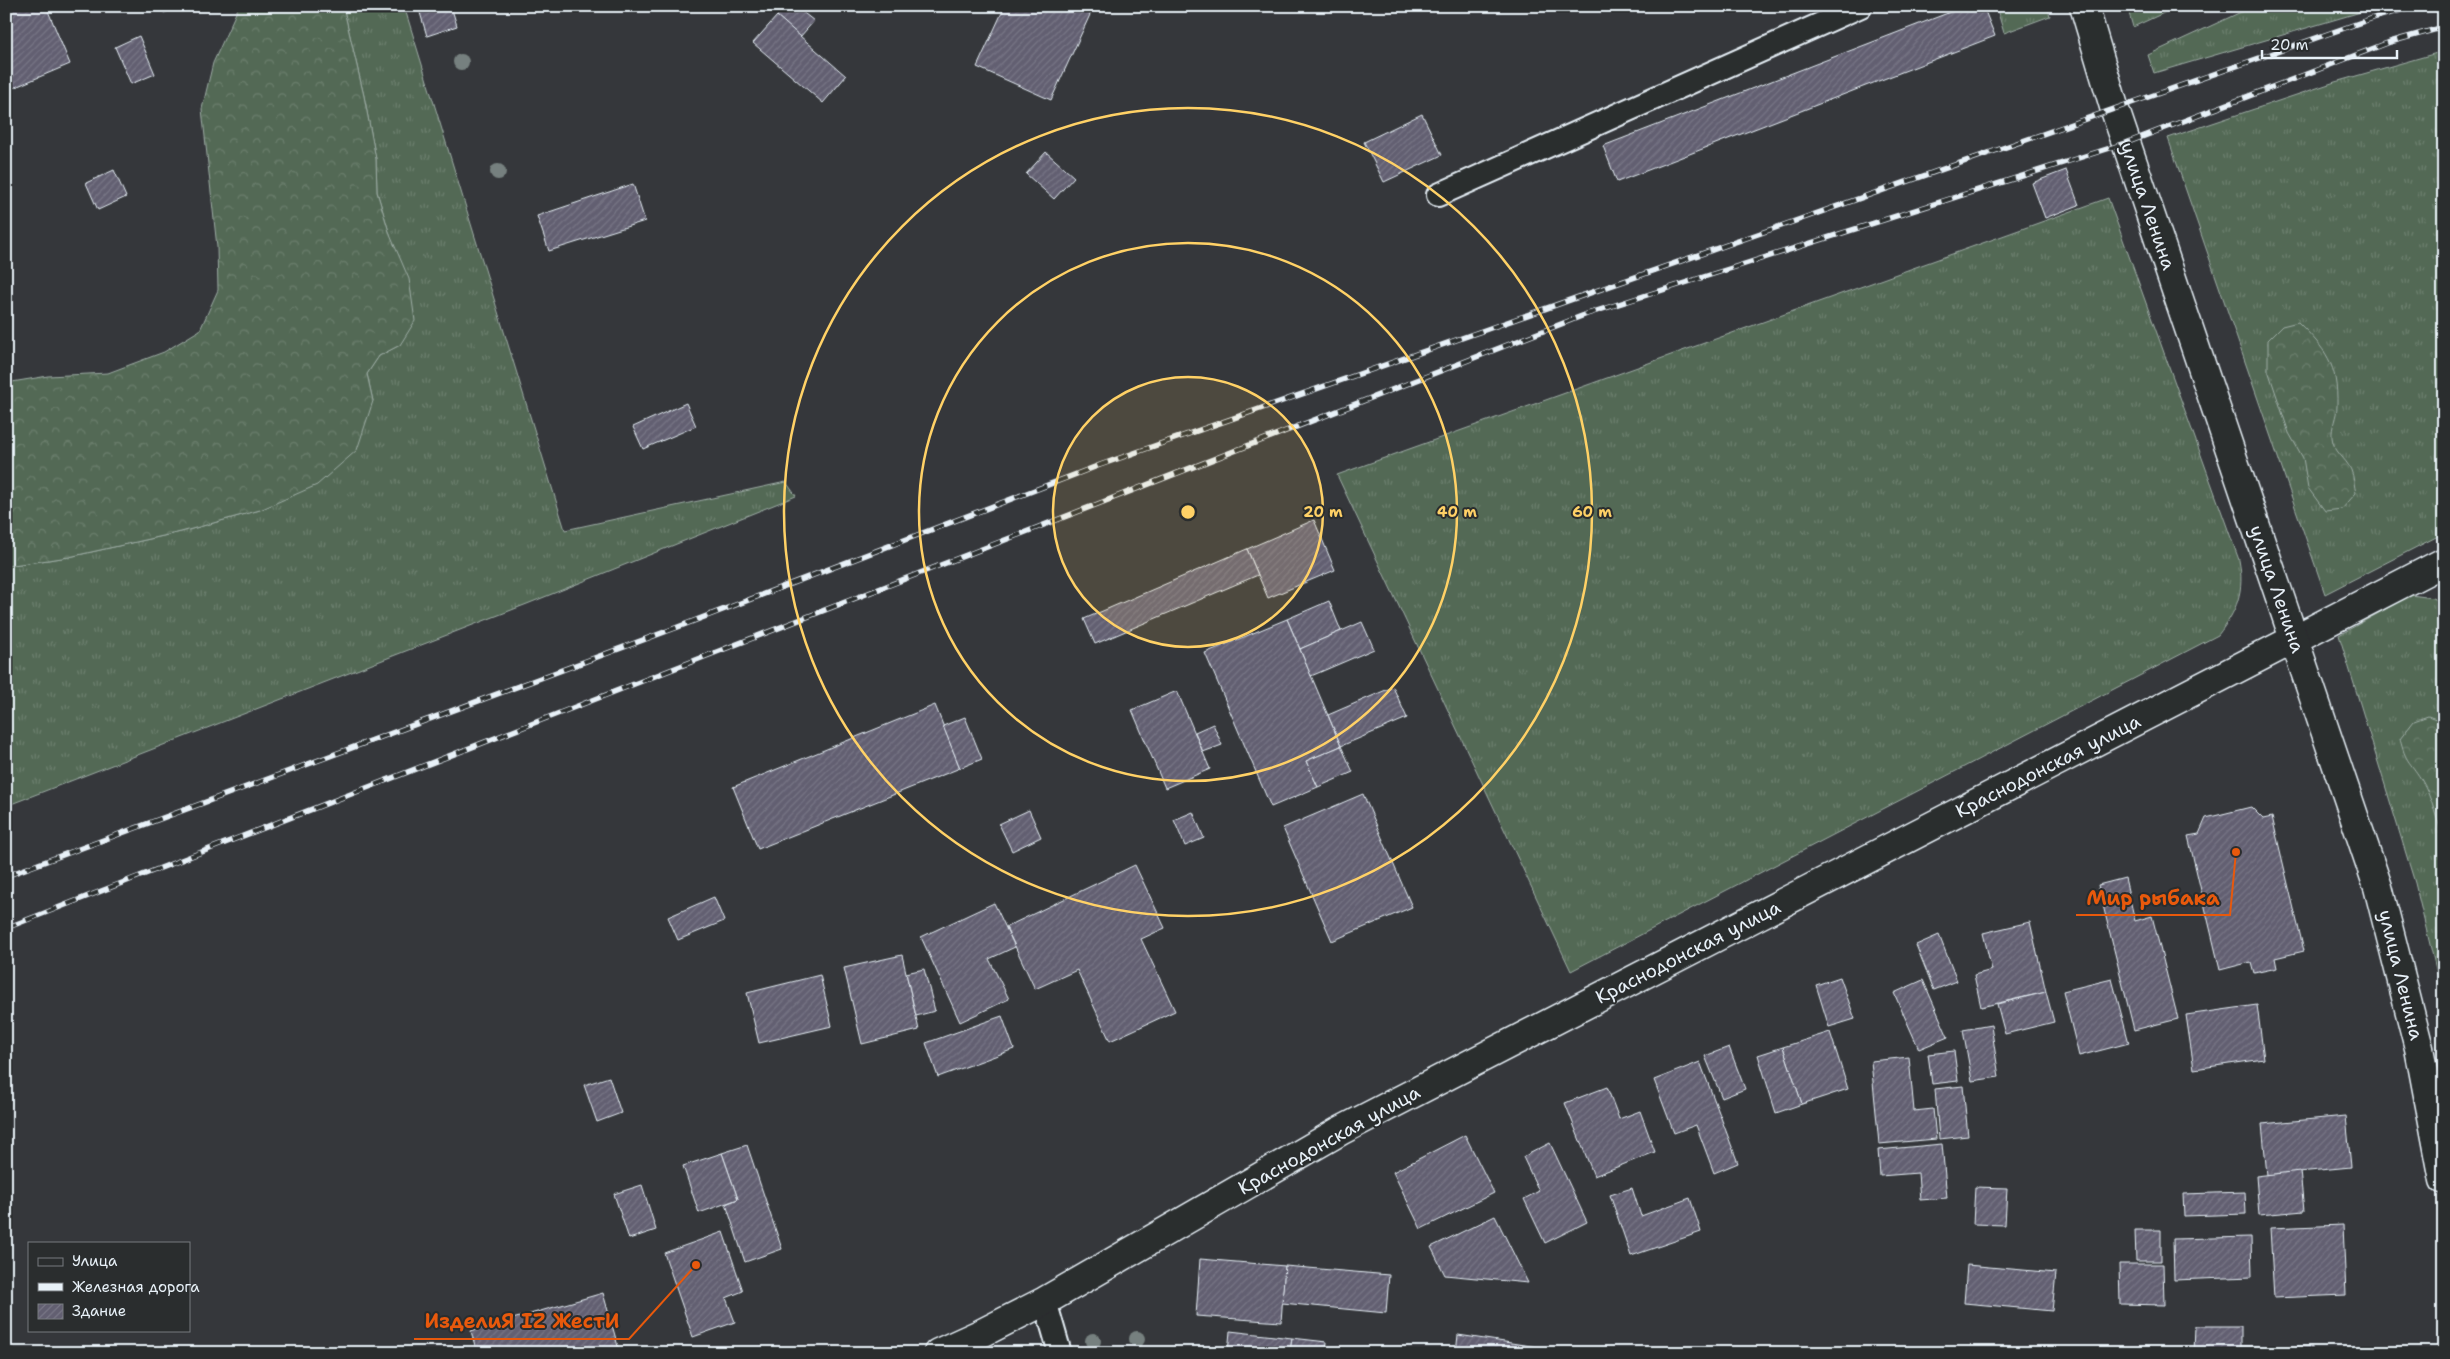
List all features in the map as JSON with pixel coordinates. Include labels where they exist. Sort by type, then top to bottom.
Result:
[{"type":"street","name":"улица Ленина","points":[[2084,6],[2115,110],[2378,887],[2419,1048],[2444,1180]]},
{"type":"street","name":"Краснодонская улица","points":[[938,1353],[982,1334],[1045,1300],[1340,1131],[2444,562]]},
{"type":"lane","points":[[1438,195],[1861,6]]},
{"type":"lane","points":[[1045,1300],[1060,1353]]},
{"type":"green space","points":[[239,6],[343,6],[364,96],[376,159],[377,192],[390,235],[409,279],[415,321],[400,345],[379,356],[367,374],[373,401],[357,450],[317,485],[260,510],[181,532],[69,557],[6,566],[6,383],[48,376],[108,373],[164,352],[200,330],[218,290],[217,247],[202,109],[213,63]]},
{"type":"green space","points":[[343,6],[404,6],[565,530],[786,482],[796,496],[527,604],[6,806],[6,566],[69,557],[181,532],[260,510],[373,401],[367,374],[379,356],[400,345],[390,235],[377,192],[376,159],[364,96]]},
{"type":"green space","points":[[1996,6],[2047,6],[2050,16],[2004,33]]},
{"type":"green space","points":[[2127,6],[2179,6],[2133,27]]},
{"type":"green space","points":[[2254,6],[2381,6],[2154,73],[2148,55]]},
{"type":"green space","points":[[2444,51],[2444,533],[2325,594],[2168,138],[2335,82]]},
{"type":"green space","points":[[2108,198],[2239,560],[2241,571],[2240,591],[2235,609],[2225,626],[2218,635],[1571,971],[1337,475]]},
{"type":"green space","points":[[2298,322],[2323,350],[2335,379],[2337,406],[2332,437],[2337,451],[2351,470],[2356,493],[2342,509],[2325,511],[2308,488],[2303,458],[2289,433],[2268,370],[2268,340],[2282,326]]},
{"type":"green space","points":[[2411,595],[2433,598],[2444,603],[2444,1002],[2415,883],[2339,635]]},
{"type":"green space","points":[[2428,716],[2444,722],[2444,841],[2429,794],[2406,757],[2400,739],[2414,721]]},
{"type":"building","points":[[6,6],[46,6],[70,64],[6,91],[6,32],[10,31],[6,23]]},
{"type":"building","points":[[161,6],[181,6],[164,13]]},
{"type":"building","points":[[418,6],[451,6],[457,26],[427,36]]},
{"type":"building","points":[[785,6],[795,6],[814,21],[800,37],[777,16]]},
{"type":"building","points":[[1005,6],[1094,6],[1051,100],[977,67]]},
{"type":"building","points":[[1966,6],[1983,6],[1995,36],[1617,182],[1603,146]]},
{"type":"building","points":[[777,16],[846,76],[823,103],[753,43]]},
{"type":"building","points":[[139,36],[155,74],[131,84],[115,47]]},
{"type":"building","points":[[1422,114],[1442,155],[1384,182],[1364,142]]},
{"type":"building","points":[[1046,152],[1074,177],[1054,199],[1026,174]]},
{"type":"building","points":[[114,170],[126,197],[98,210],[86,183]]},
{"type":"building","points":[[2066,170],[2079,205],[2045,218],[2032,183]]},
{"type":"building","points":[[633,184],[645,221],[549,251],[537,216]]},
{"type":"building","points":[[686,403],[696,426],[643,449],[633,427]]},
{"type":"building","points":[[1314,520],[1335,570],[1268,598],[1247,549]]},
{"type":"building","points":[[1247,549],[1258,575],[1095,644],[1084,619]]},
{"type":"building","points":[[1329,601],[1341,631],[1300,649],[1287,619]]},
{"type":"building","points":[[1287,619],[1341,746],[1306,761],[1318,787],[1271,807],[1205,653]]},
{"type":"building","points":[[1362,622],[1374,649],[1311,676],[1300,649]]},
{"type":"building","points":[[1393,687],[1407,718],[1341,746],[1328,715]]},
{"type":"building","points":[[1177,691],[1210,769],[1165,788],[1132,710]]},
{"type":"building","points":[[935,705],[960,768],[758,849],[733,787]]},
{"type":"building","points":[[965,717],[982,759],[960,768],[943,726]]},
{"type":"building","points":[[1213,724],[1222,745],[1203,752],[1195,732]]},
{"type":"building","points":[[1341,746],[1353,772],[1318,787],[1306,761]]},
{"type":"building","points":[[1363,794],[1412,907],[1332,941],[1283,828]]},
{"type":"building","points":[[2251,807],[2263,819],[2272,817],[2304,951],[2275,958],[2277,968],[2254,973],[2251,962],[2220,970],[2188,836],[2199,834],[2206,818]]},
{"type":"building","points":[[1029,810],[1041,837],[1012,851],[999,824]]},
{"type":"building","points":[[1193,812],[1204,838],[1185,846],[1174,820]]},
{"type":"building","points":[[1135,865],[1165,928],[1141,939],[1175,1011],[1110,1041],[1077,970],[1035,989],[1006,927]]},
{"type":"building","points":[[2125,878],[2135,921],[2152,916],[2178,1019],[2134,1030],[2098,885]]},
{"type":"building","points":[[714,897],[724,921],[678,940],[668,917]]},
{"type":"building","points":[[994,903],[1015,947],[989,959],[1009,999],[960,1022],[921,937]]},
{"type":"building","points":[[2030,922],[2046,992],[1981,1007],[1974,975],[1992,970],[1983,933]]},
{"type":"building","points":[[1939,935],[1957,981],[1934,990],[1916,945]]},
{"type":"building","points":[[902,955],[919,1030],[862,1044],[844,968]]},
{"type":"building","points":[[924,969],[935,1011],[916,1016],[906,973]]},
{"type":"building","points":[[820,975],[832,1026],[759,1043],[747,993]]},
{"type":"building","points":[[1840,977],[1855,1019],[1829,1027],[1816,985]]},
{"type":"building","points":[[2112,979],[2129,1043],[2079,1056],[2063,991]]},
{"type":"building","points":[[1923,980],[1948,1037],[1919,1049],[1894,993]]},
{"type":"building","points":[[2046,992],[2054,1022],[2005,1034],[1997,1004]]},
{"type":"building","points":[[2257,1005],[2264,1059],[2194,1069],[2186,1015]]},
{"type":"building","points":[[1002,1016],[1014,1049],[938,1077],[926,1043]]},
{"type":"building","points":[[1991,1025],[1999,1077],[1972,1081],[1963,1030]]},
{"type":"building","points":[[1830,1032],[1848,1089],[1802,1104],[1783,1047]]},
{"type":"building","points":[[1729,1047],[1745,1089],[1722,1098],[1705,1056]]},
{"type":"building","points":[[1783,1047],[1802,1104],[1776,1113],[1758,1055]]},
{"type":"building","points":[[1954,1051],[1958,1081],[1932,1084],[1928,1054]]},
{"type":"building","points":[[1909,1057],[1914,1111],[1933,1109],[1936,1139],[1879,1144],[1871,1061]]},
{"type":"building","points":[[1700,1062],[1738,1163],[1714,1173],[1696,1125],[1674,1133],[1654,1080]]},
{"type":"building","points":[[609,1077],[621,1113],[597,1122],[584,1085]]},
{"type":"building","points":[[1963,1086],[1968,1136],[1939,1139],[1935,1089]]},
{"type":"building","points":[[1607,1087],[1619,1119],[1640,1111],[1655,1152],[1594,1176],[1565,1103]]},
{"type":"building","points":[[2346,1116],[2351,1167],[2267,1175],[2262,1124]]},
{"type":"building","points":[[1465,1135],[1494,1193],[1421,1229],[1393,1172]]},
{"type":"building","points":[[1550,1143],[1587,1222],[1545,1243],[1524,1199],[1539,1191],[1523,1157]]},
{"type":"building","points":[[1942,1144],[1947,1198],[1920,1200],[1918,1173],[1880,1176],[1878,1150]]},
{"type":"building","points":[[747,1145],[782,1249],[745,1262],[726,1204],[738,1199],[722,1153]]},
{"type":"building","points":[[722,1153],[738,1199],[699,1213],[683,1166]]},
{"type":"building","points":[[2300,1171],[2304,1211],[2259,1215],[2256,1176]]},
{"type":"building","points":[[642,1185],[656,1230],[629,1239],[614,1194]]},
{"type":"building","points":[[1975,1187],[2007,1188],[2005,1225],[1973,1224]]},
{"type":"building","points":[[1632,1188],[1641,1216],[1690,1198],[1701,1232],[1631,1256],[1610,1195]]},
{"type":"building","points":[[2245,1192],[2246,1214],[2184,1216],[2183,1194]]},
{"type":"building","points":[[1495,1216],[1528,1283],[1445,1275],[1431,1247]]},
{"type":"building","points":[[2343,1225],[2346,1295],[2274,1298],[2270,1228]]},
{"type":"building","points":[[2135,1230],[2161,1230],[2161,1261],[2136,1261]]},
{"type":"building","points":[[723,1232],[743,1291],[726,1298],[735,1322],[693,1337],[664,1253]]},
{"type":"building","points":[[2251,1237],[2252,1277],[2174,1280],[2173,1239]]},
{"type":"building","points":[[1200,1259],[1285,1266],[1281,1322],[1196,1316]]},
{"type":"building","points":[[2119,1264],[2163,1264],[2164,1305],[2120,1304]]},
{"type":"building","points":[[1967,1265],[2056,1273],[2052,1311],[1964,1303]]},
{"type":"building","points":[[1285,1266],[1389,1275],[1386,1313],[1282,1303]]},
{"type":"building","points":[[603,1293],[619,1350],[611,1353],[477,1353],[471,1331]]},
{"type":"building","points":[[2195,1326],[2241,1326],[2241,1353],[2194,1353]]},
{"type":"building","points":[[1230,1331],[1292,1338],[1290,1353],[1228,1353]]},
{"type":"building","points":[[1458,1335],[1551,1349],[1550,1353],[1456,1353]]},
{"type":"building","points":[[1292,1338],[1327,1342],[1326,1353],[1290,1353]]},
{"type":"building","points":[[653,1346],[655,1353],[629,1353]]},
{"type":"building","points":[[2241,1346],[2311,1347],[2311,1353],[2241,1353]]},
{"type":"railway","points":[[6,876],[678,627],[1100,465],[2376,17],[2415,6]]},
{"type":"railway","points":[[6,928],[1587,314],[2126,143],[2390,42],[2444,27]]},
{"type":"place","name":"Мир рыбака","points":[[2236,852]]},
{"type":"place","name":"ИзделиЯ IZ ЖестИ","points":[[696,1265]]}]
